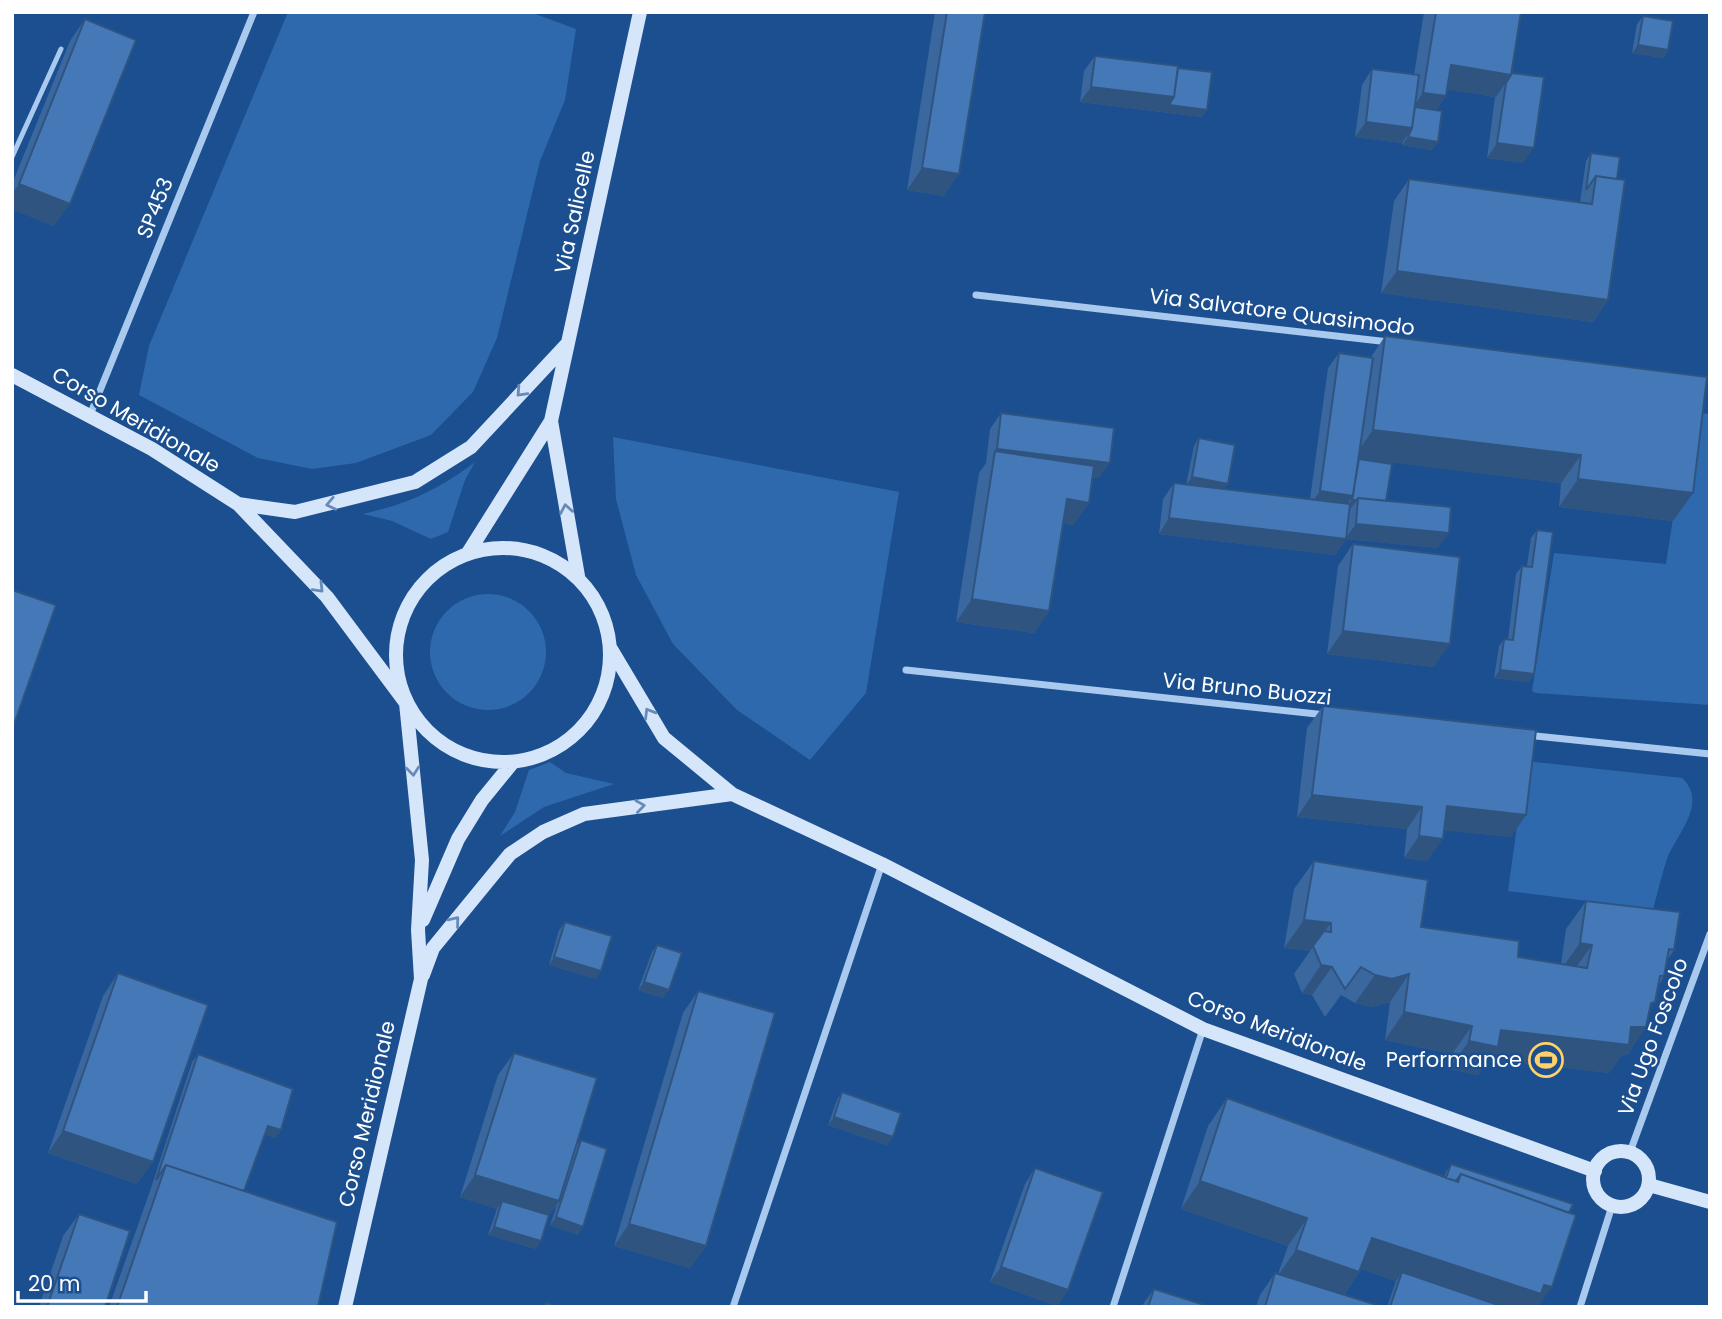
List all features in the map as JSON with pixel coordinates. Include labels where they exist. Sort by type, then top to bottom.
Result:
[{"type":"street","name":"SP453","points":[[89,416],[254,12]]},
{"type":"street","name":"Via Salicelle","points":[[551,421],[640,12]]},
{"type":"street","name":"Via Salvatore Quasimodo","points":[[976,295],[1391,342]]},
{"type":"street","points":[[238,504],[295,512],[415,482],[471,447],[568,343]]},
{"type":"street","name":"Corso Meridionale","points":[[12,375],[152,449],[238,504]]},
{"type":"street","points":[[468,553],[551,421]]},
{"type":"street","points":[[551,421],[578,576]]},
{"type":"street","points":[[238,504],[327,597],[428,733],[459,754],[495,763],[513,762],[565,743],[591,718],[607,685],[611,649],[606,622],[595,598],[578,576],[554,559],[526,549],[496,547],[468,553],[440,567],[419,588],[404,615],[396,644],[397,675],[407,703]]},
{"type":"street","name":"Corso Meridionale","points":[[611,649],[664,738],[732,794],[882,864],[1203,1029],[1595,1171]]},
{"type":"street","name":"Via Bruno Buozzi","points":[[906,670],[1337,716]]},
{"type":"street","name":"Corso Meridionale","points":[[345,1307],[421,979],[418,930],[422,860],[407,703]]},
{"type":"street","points":[[1516,734],[1710,754]]},
{"type":"street","points":[[418,930],[458,839],[482,800],[513,762]]},
{"type":"street","points":[[421,979],[433,948],[502,863],[510,854],[543,832],[584,814],[732,794]]},
{"type":"street","points":[[733,1307],[882,864]]},
{"type":"street","name":"Via Ugo Foscolo","points":[[1630,1152],[1710,934]]},
{"type":"street","points":[[1113,1307],[1203,1029]]},
{"type":"street","points":[[1612,1152],[1630,1152],[1643,1161],[1648,1169],[1649,1185],[1636,1204],[1620,1208],[1612,1206],[1600,1199],[1596,1192],[1593,1185],[1595,1171],[1599,1162],[1612,1152]]},
{"type":"street","points":[[1649,1185],[1710,1202]]},
{"type":"street","points":[[1580,1307],[1612,1206]]},
{"type":"lane","points":[[12,157],[61,48]]},
{"type":"shaded area","points":[[288,12],[530,12],[576,29],[565,100],[540,161],[497,338],[473,392],[431,435],[356,463],[312,469],[258,458],[139,395],[149,346]]},
{"type":"shaded area","points":[[1689,412],[1710,414],[1710,705],[1532,691],[1554,553],[1666,564]]},
{"type":"shaded area","points":[[613,437],[899,492],[866,693],[810,760],[737,710],[673,644],[636,575],[616,499]]},
{"type":"shaded area","points":[[475,462],[465,480],[448,532],[431,539],[392,521],[363,514],[422,495]]},
{"type":"shaded area","points":[[488,594],[510,599],[529,611],[541,630],[546,652],[541,674],[529,693],[510,705],[488,710],[466,705],[447,693],[435,674],[430,652],[435,630],[447,611],[466,599]]},
{"type":"shaded area","points":[[1526,761],[1682,778],[1689,787],[1692,807],[1668,856],[1653,909],[1508,891]]},
{"type":"shaded area","points":[[550,762],[566,773],[614,784],[544,807],[500,836],[515,812],[529,770]]},
{"type":"building","points":[[947,12],[985,12],[959,174],[922,168]]},
{"type":"building","points":[[1436,12],[1521,12],[1511,75],[1451,65],[1446,96],[1423,93]]},
{"type":"building","points":[[1643,16],[1673,21],[1668,50],[1638,45]]},
{"type":"building","points":[[85,19],[136,40],[70,204],[19,184]]},
{"type":"building","points":[[1095,56],[1178,66],[1174,97],[1091,87]]},
{"type":"building","points":[[1178,68],[1212,72],[1207,110],[1169,105],[1174,97]]},
{"type":"building","points":[[1372,69],[1419,75],[1412,128],[1366,122]]},
{"type":"building","points":[[1512,73],[1544,77],[1534,148],[1497,143],[1506,83]]},
{"type":"building","points":[[1415,107],[1442,111],[1438,142],[1408,137]]},
{"type":"building","points":[[1591,153],[1620,157],[1617,179],[1596,176],[1586,190]]},
{"type":"building","points":[[1596,176],[1625,180],[1608,300],[1397,271],[1409,179],[1592,204]]},
{"type":"building","points":[[1385,336],[1707,377],[1693,493],[1578,479],[1581,455],[1373,430]]},
{"type":"building","points":[[1339,353],[1373,358],[1353,496],[1320,491]]},
{"type":"building","points":[[1001,413],[1114,428],[1110,463],[997,449]]},
{"type":"building","points":[[1199,438],[1235,445],[1228,484],[1192,477]]},
{"type":"building","points":[[995,451],[1094,466],[1089,503],[1067,499],[1049,611],[972,599]]},
{"type":"building","points":[[1359,459],[1392,464],[1386,501],[1358,498],[1352,500]]},
{"type":"building","points":[[1174,483],[1350,504],[1346,539],[1169,518]]},
{"type":"building","points":[[1358,498],[1451,507],[1449,533],[1356,524]]},
{"type":"building","points":[[1537,530],[1553,532],[1534,674],[1500,670],[1504,639],[1513,640],[1522,566],[1532,567]]},
{"type":"building","points":[[1353,544],[1460,557],[1450,644],[1343,631]]},
{"type":"building","points":[[12,590],[56,605],[12,730]]},
{"type":"building","points":[[1323,706],[1536,730],[1526,815],[1447,806],[1443,839],[1419,836],[1422,807],[1312,795]]},
{"type":"building","points":[[1314,861],[1428,880],[1421,927],[1519,941],[1518,957],[1587,968],[1592,945],[1580,943],[1586,901],[1680,912],[1674,950],[1669,949],[1664,976],[1660,976],[1646,1027],[1631,1027],[1629,1045],[1501,1030],[1498,1047],[1469,1041],[1472,1026],[1404,1012],[1409,974],[1392,979],[1375,975],[1361,967],[1345,989],[1332,967],[1321,965],[1313,946],[1324,931],[1331,932],[1331,923],[1304,920]]},
{"type":"building","points":[[565,922],[612,936],[601,971],[554,957]]},
{"type":"building","points":[[657,945],[682,953],[669,990],[644,982]]},
{"type":"building","points":[[118,973],[208,1005],[153,1162],[63,1131]]},
{"type":"building","points":[[698,991],[775,1013],[706,1246],[629,1224]]},
{"type":"building","points":[[514,1053],[597,1078],[559,1201],[475,1175]]},
{"type":"building","points":[[198,1054],[293,1089],[281,1130],[268,1126],[244,1191],[166,1165],[156,1180]]},
{"type":"building","points":[[842,1092],[901,1113],[893,1137],[834,1117]]},
{"type":"building","points":[[1227,1098],[1458,1182],[1461,1174],[1576,1215],[1552,1287],[1544,1285],[1541,1294],[1372,1238],[1359,1272],[1296,1250],[1307,1218],[1200,1181]]},
{"type":"building","points":[[581,1140],[607,1149],[583,1227],[556,1217]]},
{"type":"building","points":[[1451,1164],[1573,1204],[1569,1213],[1461,1174],[1456,1181],[1446,1178]]},
{"type":"building","points":[[166,1165],[337,1222],[318,1307],[117,1307]]},
{"type":"building","points":[[1035,1168],[1103,1192],[1068,1290],[1001,1267]]},
{"type":"building","points":[[502,1201],[549,1215],[541,1241],[494,1227]]},
{"type":"building","points":[[79,1214],[130,1231],[105,1307],[47,1307]]},
{"type":"building","points":[[1402,1272],[1504,1307],[1390,1307]]},
{"type":"building","points":[[1275,1273],[1383,1307],[1265,1307]]},
{"type":"building","points":[[1154,1289],[1211,1307],[1148,1307]]},
{"type":"place","name":"Performance","points":[[1546,1060]]}]
